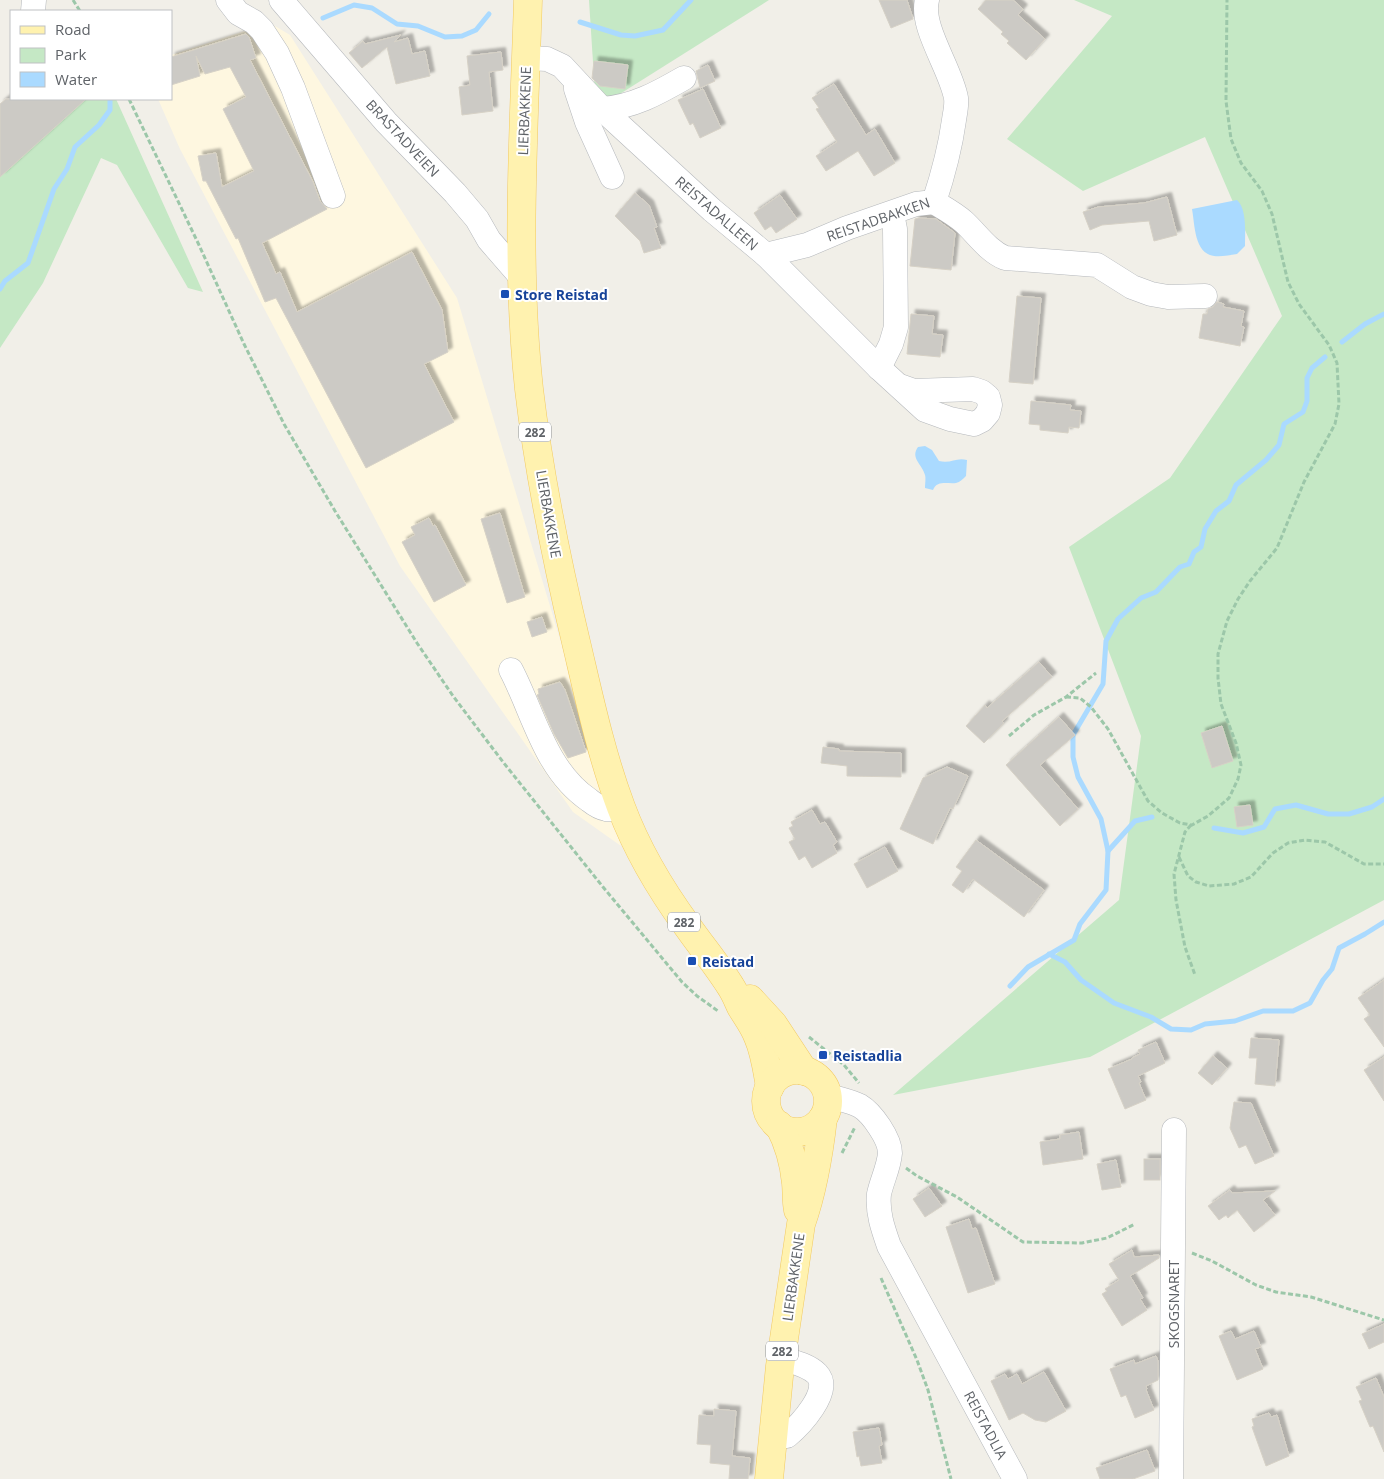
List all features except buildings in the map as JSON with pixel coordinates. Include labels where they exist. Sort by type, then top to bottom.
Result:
[{"type":"main road","name":"LIERBAKKENE","points":[[528,0],[522,199],[522,278],[529,387],[551,528],[566,600],[590,702],[610,777],[621,808],[640,851],[686,924],[725,1000],[740,1004],[758,1034],[770,1087]]},
{"type":"main road","name":"LIERBAKKENE","points":[[725,1000],[747,997],[760,1009],[782,1037],[804,1071]]},
{"type":"main road","points":[[770,1087],[783,1074],[804,1071]]},
{"type":"main road","name":"282","points":[[804,1071],[818,1078],[823,1085],[825,1106]]},
{"type":"main road","name":"282","points":[[770,1087],[766,1098],[768,1110],[773,1120],[779,1125]]},
{"type":"main road","name":"LIERBAKKENE","points":[[769,1479],[781,1358],[800,1224],[807,1206],[814,1174],[825,1106]]},
{"type":"main road","points":[[779,1125],[788,1131],[804,1131],[812,1128],[825,1106]]},
{"type":"main road","name":"LIERBAKKENE","points":[[779,1125],[792,1159],[796,1184],[796,1206],[800,1224]]},
{"type":"street","points":[[228,0],[238,13],[254,22],[262,30],[277,52],[293,88],[333,196]]},
{"type":"street","name":"BRASTADVEIEN","points":[[281,0],[386,122],[460,198],[477,219],[490,240],[522,278]]},
{"type":"street","name":"REISTADBAKKEN","points":[[766,255],[806,245],[847,228],[892,214],[916,204],[934,202],[945,170],[952,136],[956,99],[952,82],[925,16],[927,0]]},
{"type":"street","name":"REISTADALLEEN","points":[[526,58],[547,59],[562,66],[602,109],[712,210],[766,255],[879,368],[900,386]]},
{"type":"street","points":[[602,109],[618,107],[642,100],[684,78]]},
{"type":"street","points":[[576,80],[576,90],[612,177]]},
{"type":"street","points":[[934,202],[963,220],[987,245],[1005,258],[1097,265],[1132,287],[1151,294],[1168,297],[1205,296]]},
{"type":"street","points":[[879,368],[896,327],[895,229],[892,214]]},
{"type":"street","points":[[511,670],[536,730],[564,776],[577,791],[599,806],[607,810],[621,808]]},
{"type":"street","name":"REISTADLIA","points":[[825,1106],[861,1107],[882,1130],[888,1141],[889,1161],[879,1203],[880,1216],[889,1246],[1015,1479]]},
{"type":"street","name":"SKOGSNARET","points":[[1171,1479],[1174,1130]]},
{"type":"street","points":[[781,1358],[807,1367],[818,1375],[822,1382],[821,1393],[816,1402],[794,1431],[786,1436]]},
{"type":"path","points":[[1195,975],[1185,947],[1176,900],[1174,874],[1185,832],[1192,825],[1208,816],[1228,798],[1238,779],[1241,765],[1236,743],[1221,704],[1218,654],[1227,621],[1238,599],[1277,548],[1304,482],[1335,424],[1339,404],[1337,363],[1329,345],[1299,304],[1288,282],[1272,214],[1262,190],[1241,163],[1231,139],[1226,100],[1227,0]]},
{"type":"path","points":[[129,100],[183,210],[244,344],[284,424],[335,511],[417,643],[459,704],[597,879],[682,982],[697,996],[725,1000]]},
{"type":"path","points":[[1009,736],[1034,715],[1066,697],[1096,673]]},
{"type":"path","points":[[1066,697],[1080,698],[1091,707],[1108,729],[1148,801],[1162,813],[1180,823],[1192,825]]},
{"type":"path","points":[[1179,857],[1188,876],[1196,882],[1209,886],[1234,884],[1251,877],[1280,848],[1288,843],[1305,840],[1325,842],[1364,864],[1384,864]]},
{"type":"path","points":[[805,1034],[834,1056],[854,1075],[862,1087],[861,1107]]},
{"type":"path","points":[[889,1161],[902,1165],[917,1176],[957,1197],[1023,1242],[1082,1243],[1107,1238],[1135,1224]]},
{"type":"path","points":[[1172,1248],[1201,1256],[1256,1285],[1276,1292],[1311,1297],[1384,1320]]},
{"type":"path","points":[[879,1274],[917,1360],[928,1390],[951,1479]]},
{"type":"shaded area","points":[[270,23],[290,35],[457,298],[621,846],[573,812],[400,566],[180,149],[158,100],[172,100],[172,55]]},
{"type":"green space","points":[[589,0],[769,0],[596,109]]},
{"type":"green space","points":[[1074,0],[1384,0],[1384,900],[1090,1057],[893,1095],[1119,900],[1141,736],[1069,547],[1170,478],[1282,316],[1205,137],[1083,191],[1007,139],[1112,16]]},
{"type":"green space","points":[[70,100],[116,100],[203,292],[188,288],[117,165],[101,158],[43,283],[0,348],[0,169]]},
{"type":"water","points":[[1237,200],[1244,215],[1245,246],[1237,254],[1214,256],[1207,254],[1199,244],[1192,209]]},
{"type":"water","points":[[925,446],[932,450],[939,461],[967,460],[966,476],[956,483],[937,485],[933,490],[925,488],[924,471],[917,461],[915,454],[918,447]]},
{"type":"waterway","points":[[580,22],[621,35],[635,36],[663,30],[691,0]]},
{"type":"waterway","points":[[323,18],[354,5],[372,8],[397,24],[418,26],[445,37],[462,36],[476,30],[489,14]]},
{"type":"waterway","points":[[0,289],[5,281],[28,263],[54,189],[67,169],[75,147],[99,125],[110,110],[110,100]]},
{"type":"waterway","points":[[1342,342],[1365,324],[1384,314]]},
{"type":"waterway","points":[[1010,986],[1028,967],[1074,940],[1080,924],[1106,890],[1108,851],[1101,819],[1078,777],[1073,757],[1073,735],[1103,684],[1106,641],[1118,619],[1141,598],[1156,592],[1180,567],[1189,564],[1194,552],[1201,547],[1205,529],[1216,511],[1229,501],[1236,485],[1266,460],[1279,445],[1284,424],[1303,412],[1307,401],[1307,378],[1312,368],[1325,357]]},
{"type":"waterway","points":[[1214,828],[1243,833],[1264,827],[1275,809],[1296,805],[1328,814],[1349,814],[1372,807],[1384,799]]},
{"type":"waterway","points":[[1108,851],[1135,821],[1152,817]]},
{"type":"waterway","points":[[1049,954],[1065,962],[1081,980],[1114,1003],[1151,1017],[1171,1029],[1191,1030],[1205,1024],[1235,1021],[1263,1011],[1293,1011],[1310,1003],[1323,980],[1332,969],[1339,948],[1384,922]]},
{"type":"place","name":"Store Reistad","points":[[505,294]]},
{"type":"place","name":"Reistad","points":[[692,961]]},
{"type":"place","name":"Reistadlia","points":[[823,1055]]}]
